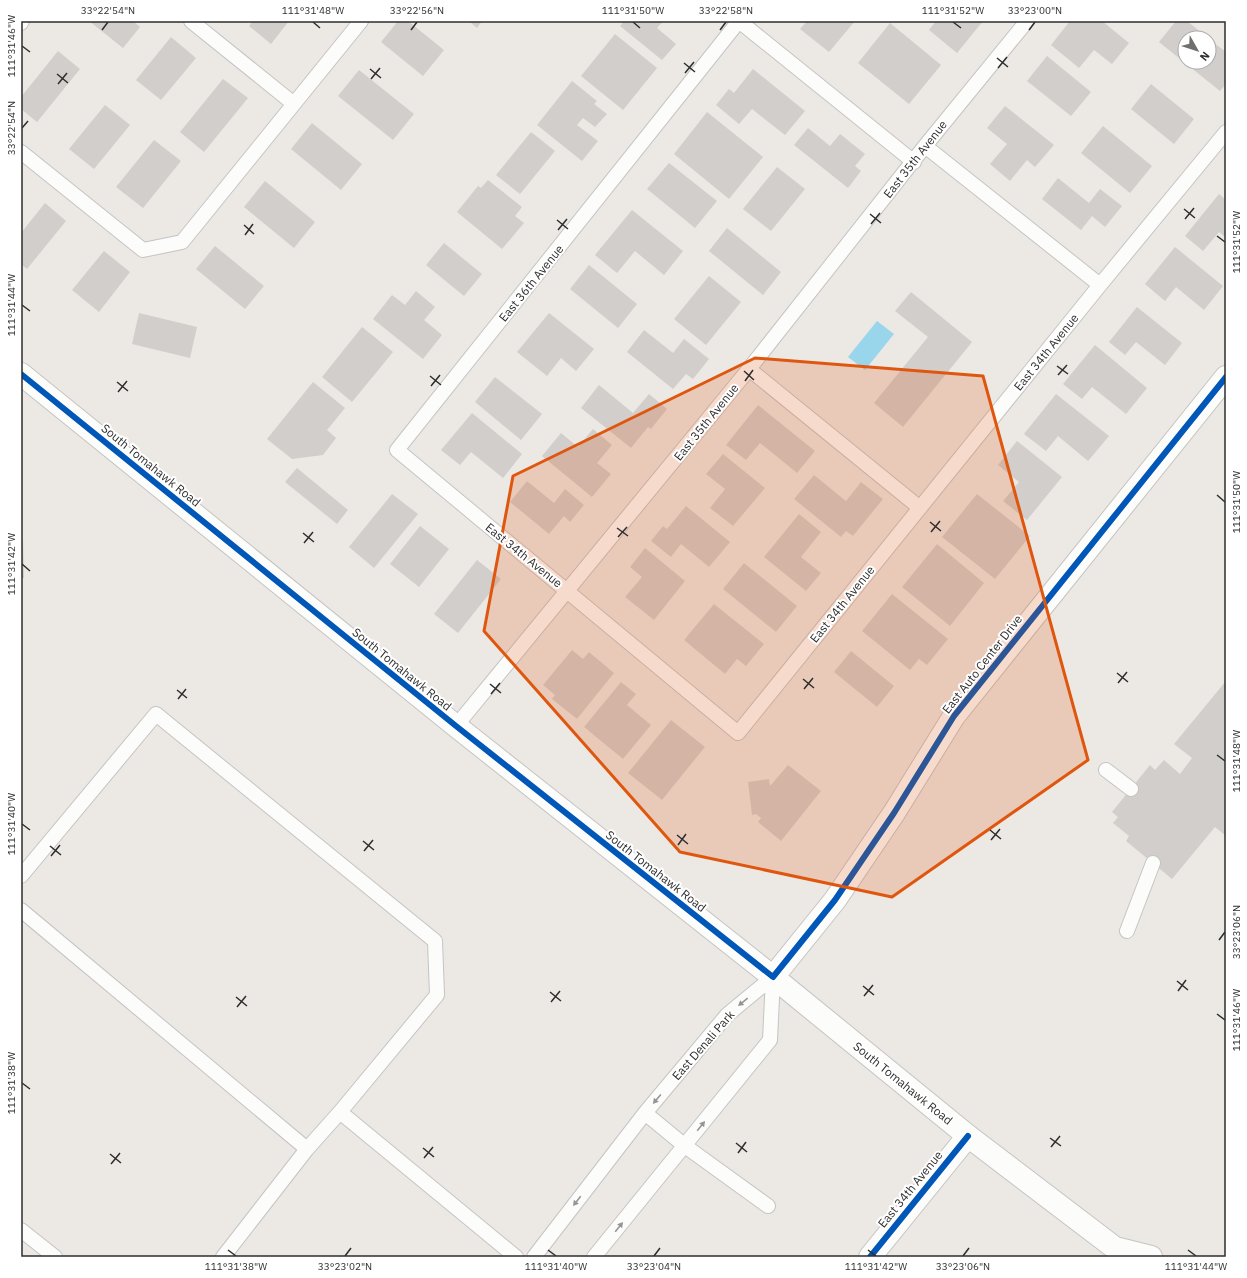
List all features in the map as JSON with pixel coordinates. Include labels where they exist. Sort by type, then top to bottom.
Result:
[{"type":"main road","name":"South Tomahawk Road","points":[[21,374],[456,726],[773,977],[968,1136],[1116,1253],[1151,1257]]},
{"type":"main road","name":"East Auto Center Drive","points":[[773,977],[835,900],[894,813],[954,716],[1226,377]]},
{"type":"main road","name":"East 34th Avenue","points":[[870,1257],[968,1136]]},
{"type":"lane","points":[[191,21],[294,104]]},
{"type":"lane","points":[[21,152],[143,250],[182,242],[361,21]]},
{"type":"lane","points":[[739,21],[914,162]]},
{"type":"lane","name":"East 36th Avenue","points":[[397,450],[739,21]]},
{"type":"lane","name":"East 35th Avenue","points":[[456,726],[749,369],[914,162],[925,146],[1027,21]]},
{"type":"lane","name":"East 34th Avenue","points":[[397,450],[738,733],[1100,285],[1226,132]]},
{"type":"lane","points":[[925,146],[1100,285]]},
{"type":"lane","points":[[749,369],[920,508]]},
{"type":"lane","points":[[21,876],[156,714],[435,941],[437,994],[340,1112],[307,1149],[223,1257]]},
{"type":"lane","points":[[1106,770],[1131,788]]},
{"type":"lane","points":[[1127,931],[1153,863]]},
{"type":"lane","points":[[21,910],[307,1149]]},
{"type":"lane","points":[[594,1257],[770,1040],[773,977]]},
{"type":"lane","name":"East Denali Park","points":[[534,1257],[645,1113],[727,1015],[773,977]]},
{"type":"lane","points":[[340,1112],[516,1257]]},
{"type":"lane","points":[[645,1113],[685,1146],[768,1206]]},
{"type":"lane","points":[[21,1230],[55,1257]]},
{"type":"highlighted area","points":[[755,358],[983,376],[1088,760],[892,897],[680,852],[484,631],[513,476]]},
{"type":"water","points":[[877,321],[894,334],[865,370],[848,357]]},
{"type":"building","points":[[89,21],[133,21],[140,27],[123,48]]},
{"type":"building","points":[[253,21],[289,21],[271,44],[249,26]]},
{"type":"building","points":[[398,21],[408,21],[444,50],[423,76],[381,42]]},
{"type":"building","points":[[469,21],[482,21],[477,28]]},
{"type":"building","points":[[624,21],[663,21],[657,28],[676,44],[662,60],[620,26]]},
{"type":"building","points":[[807,21],[855,21],[829,52],[800,29]]},
{"type":"building","points":[[936,21],[983,21],[957,53],[929,30]]},
{"type":"building","points":[[1070,21],[1102,21],[1129,43],[1112,64],[1094,50],[1079,68],[1051,45]]},
{"type":"building","points":[[1176,21],[1187,21],[1198,30],[1177,30],[1177,56],[1159,42]]},
{"type":"building","points":[[890,23],[941,65],[909,104],[858,63]]},
{"type":"building","points":[[615,34],[657,68],[623,110],[581,76]]},
{"type":"building","points":[[171,37],[196,58],[161,100],[136,80]]},
{"type":"building","points":[[1217,45],[1226,52],[1226,84],[1220,91],[1194,70],[1217,70]]},
{"type":"building","points":[[58,51],[80,69],[37,122],[21,109],[21,97]]},
{"type":"building","points":[[1047,56],[1091,92],[1071,116],[1027,81]]},
{"type":"building","points":[[753,69],[805,111],[785,135],[752,109],[739,124],[716,105],[729,89],[734,93]]},
{"type":"building","points":[[359,70],[414,114],[393,140],[338,96]]},
{"type":"building","points":[[223,79],[248,98],[204,152],[180,132]]},
{"type":"building","points":[[572,81],[597,101],[594,104],[607,114],[595,127],[583,118],[577,125],[598,141],[582,161],[537,125]]},
{"type":"building","points":[[1151,84],[1194,119],[1174,144],[1131,109]]},
{"type":"building","points":[[105,105],[130,125],[94,169],[69,149]]},
{"type":"building","points":[[1005,106],[1054,145],[1035,167],[1027,160],[1010,181],[990,164],[1007,144],[987,128]]},
{"type":"building","points":[[707,112],[763,157],[729,199],[674,154]]},
{"type":"building","points":[[312,123],[362,164],[341,190],[291,149]]},
{"type":"building","points":[[1103,126],[1152,166],[1130,193],[1081,153]]},
{"type":"building","points":[[808,128],[830,146],[840,134],[865,154],[855,166],[861,171],[848,188],[794,145]]},
{"type":"building","points":[[531,132],[555,151],[520,194],[496,175]]},
{"type":"building","points":[[154,140],[181,161],[143,208],[116,187]]},
{"type":"building","points":[[669,163],[717,201],[695,228],[647,189]]},
{"type":"building","points":[[777,167],[805,189],[771,231],[743,209]]},
{"type":"building","points":[[1058,178],[1089,203],[1100,189],[1122,206],[1105,227],[1092,216],[1081,230],[1042,199]]},
{"type":"building","points":[[488,180],[522,207],[515,216],[524,223],[502,249],[457,212],[478,186],[481,188]]},
{"type":"building","points":[[265,181],[315,222],[294,248],[244,207]]},
{"type":"building","points":[[1219,194],[1226,200],[1226,238],[1219,232],[1203,251],[1185,236]]},
{"type":"building","points":[[45,203],[66,221],[27,269],[21,264],[21,233]]},
{"type":"building","points":[[632,210],[683,251],[664,275],[635,251],[617,273],[595,255]]},
{"type":"building","points":[[727,228],[781,272],[763,295],[709,251]]},
{"type":"building","points":[[444,243],[482,274],[464,296],[426,265]]},
{"type":"building","points":[[215,246],[264,286],[245,309],[196,269]]},
{"type":"building","points":[[1175,247],[1223,286],[1204,310],[1176,287],[1165,301],[1145,284]]},
{"type":"building","points":[[104,251],[130,272],[99,312],[72,290]]},
{"type":"building","points":[[589,265],[637,304],[618,328],[570,289]]},
{"type":"building","points":[[709,276],[741,302],[706,345],[674,319]]},
{"type":"building","points":[[416,291],[435,307],[424,320],[442,335],[423,359],[373,319],[392,295],[405,305]]},
{"type":"building","points":[[911,292],[972,342],[903,427],[874,403],[928,337],[895,311]]},
{"type":"building","points":[[1137,307],[1182,343],[1165,365],[1136,342],[1125,355],[1109,342]]},
{"type":"building","points":[[139,313],[197,327],[190,358],[132,344]]},
{"type":"building","points":[[549,313],[594,349],[576,371],[561,358],[547,376],[517,352]]},
{"type":"building","points":[[362,327],[393,352],[352,402],[322,377]]},
{"type":"building","points":[[644,330],[673,353],[684,339],[709,359],[693,379],[686,374],[673,389],[627,352]]},
{"type":"building","points":[[1095,345],[1147,388],[1126,414],[1092,387],[1082,399],[1063,384]]},
{"type":"building","points":[[495,377],[542,414],[521,440],[475,402]]},
{"type":"building","points":[[313,382],[345,408],[327,430],[336,438],[323,455],[292,459],[267,439]]},
{"type":"building","points":[[599,385],[633,413],[649,394],[667,409],[651,429],[648,427],[631,448],[581,408]]},
{"type":"building","points":[[1056,394],[1109,436],[1088,461],[1058,436],[1046,451],[1024,434]]},
{"type":"building","points":[[758,405],[815,451],[797,473],[760,443],[746,460],[726,445]]},
{"type":"building","points":[[472,413],[522,454],[503,478],[471,452],[460,465],[441,450]]},
{"type":"building","points":[[593,429],[612,445],[597,463],[611,474],[592,497],[542,456],[561,433],[578,447]]},
{"type":"building","points":[[1017,441],[1062,477],[1027,520],[1003,501],[1019,482],[998,465]]},
{"type":"building","points":[[723,454],[765,488],[733,526],[710,508],[725,489],[706,474]]},
{"type":"building","points":[[297,468],[348,510],[337,524],[285,482]]},
{"type":"building","points":[[814,475],[846,501],[861,482],[883,499],[853,536],[846,531],[841,537],[794,499]]},
{"type":"building","points":[[527,481],[554,503],[565,489],[584,505],[570,522],[564,516],[549,534],[510,502]]},
{"type":"building","points":[[392,494],[418,514],[374,568],[349,547]]},
{"type":"building","points":[[977,494],[1030,536],[995,579],[942,537]]},
{"type":"building","points":[[686,506],[730,542],[709,567],[681,544],[671,557],[651,541],[663,526],[667,529]]},
{"type":"building","points":[[799,514],[821,532],[801,557],[821,573],[806,591],[764,557]]},
{"type":"building","points":[[420,526],[449,549],[419,587],[390,564]]},
{"type":"building","points":[[23,540],[24,578],[21,578],[21,541]]},
{"type":"building","points":[[937,544],[984,583],[950,626],[902,587]]},
{"type":"building","points":[[645,548],[685,581],[654,620],[625,597],[642,577],[630,567]]},
{"type":"building","points":[[477,560],[501,579],[458,633],[434,614]]},
{"type":"building","points":[[744,563],[797,606],[776,632],[723,589]]},
{"type":"building","points":[[892,594],[948,639],[927,665],[919,659],[910,670],[862,631]]},
{"type":"building","points":[[714,604],[764,644],[746,666],[737,659],[725,674],[684,640]]},
{"type":"building","points":[[572,650],[583,659],[589,652],[614,673],[577,719],[552,699],[555,695],[543,685]]},
{"type":"building","points":[[851,651],[894,686],[877,707],[834,672]]},
{"type":"building","points":[[1226,681],[1226,836],[1215,827],[1172,879],[1126,841],[1129,836],[1113,823],[1118,817],[1112,812],[1150,765],[1155,770],[1164,760],[1180,774],[1192,758],[1174,744]]},
{"type":"building","points":[[621,682],[636,694],[627,705],[651,725],[623,759],[584,727]]},
{"type":"building","points":[[671,720],[705,747],[662,800],[628,773]]},
{"type":"building","points":[[788,765],[821,791],[781,841],[758,822],[761,818],[756,814],[752,815],[748,782],[769,779],[770,786]]},
{"type":"cycle path","points":[[21,374],[456,726],[773,977],[835,900],[894,813],[954,716],[1226,377]]},
{"type":"cycle path","points":[[870,1257],[968,1136]]}]
